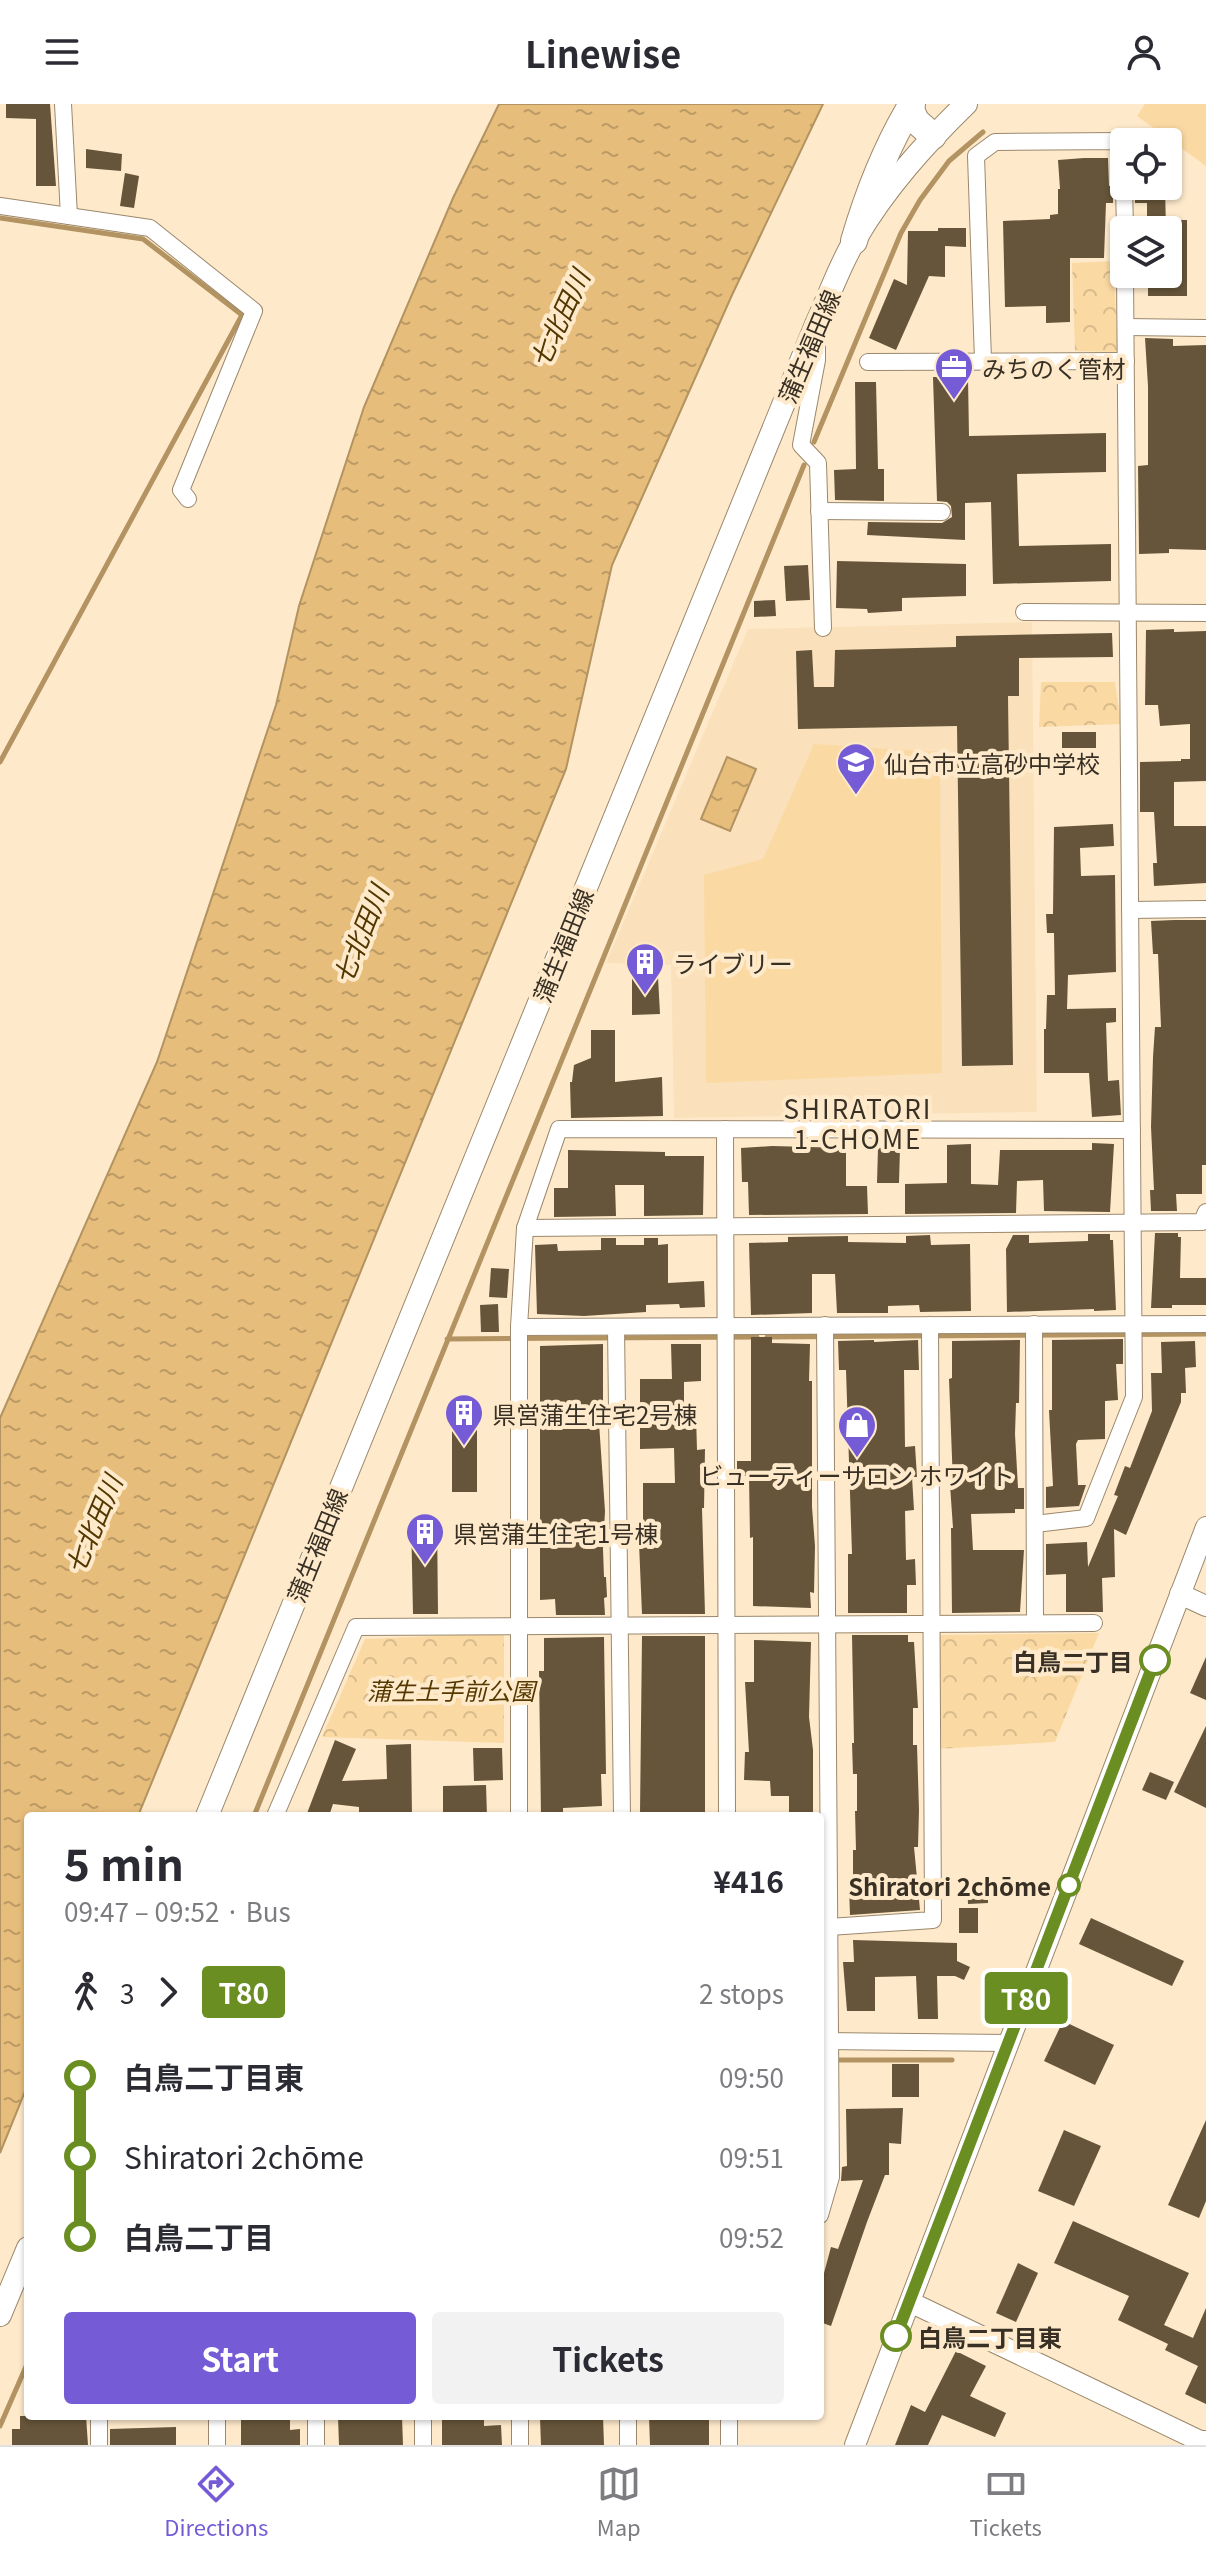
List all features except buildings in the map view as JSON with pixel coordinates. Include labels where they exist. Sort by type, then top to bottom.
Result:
[{"type":"main road","name":"蒲生福田線","points":[[209,1812],[817,322],[854,241],[885,192],[933,136],[966,104]]},
{"type":"main road","points":[[911,106],[916,121],[933,136]]},
{"type":"main road","points":[[854,241],[866,199],[897,129],[911,106]]},
{"type":"main road","points":[[0,2315],[24,2258]]},
{"type":"street","points":[[63,104],[69,216]]},
{"type":"street","points":[[983,360],[976,156],[995,142],[1110,141]]},
{"type":"street","points":[[0,206],[150,228],[254,311],[181,490],[188,499]]},
{"type":"street","points":[[1035,1524],[1086,1518],[1134,1397],[1125,288]]},
{"type":"street","points":[[817,322],[817,360],[801,445],[818,463],[823,628]]},
{"type":"street","points":[[1126,327],[1206,328]]},
{"type":"street","points":[[868,362],[1126,361]]},
{"type":"street","points":[[819,511],[942,512]]},
{"type":"street","points":[[1024,612],[1206,613]]},
{"type":"street","points":[[1130,910],[1206,909]]},
{"type":"street","points":[[519,1812],[519,1335],[525,1228],[559,1129],[1132,1130]]},
{"type":"street","points":[[725,1129],[727,1812]]},
{"type":"street","points":[[525,1228],[1202,1222],[1206,1212]]},
{"type":"street","points":[[519,1335],[1133,1331],[1206,1324]]},
{"type":"street","points":[[1034,1332],[1035,1623]]},
{"type":"street","points":[[824,2201],[831,2177],[827,2051],[826,1333]]},
{"type":"street","points":[[829,1927],[933,1920],[930,1333]]},
{"type":"street","points":[[616,1334],[622,1812]]},
{"type":"street","points":[[855,2445],[1206,1527]]},
{"type":"street","points":[[1180,1594],[1206,1606]]},
{"type":"street","points":[[277,1812],[356,1627],[1094,1623]]},
{"type":"street","points":[[827,2051],[1008,2043]]},
{"type":"street","points":[[910,2302],[1203,2442]]},
{"type":"street","points":[[99,2420],[99,2445]]},
{"type":"street","points":[[217,2420],[217,2445]]},
{"type":"street","points":[[316,2420],[316,2445]]},
{"type":"street","points":[[423,2420],[423,2445]]},
{"type":"street","points":[[520,2420],[520,2445]]},
{"type":"street","points":[[628,2420],[628,2445]]},
{"type":"street","points":[[729,2420],[729,2445]]},
{"type":"shaded area","name":"仙台市立高砂中学校","points":[[1032,622],[1037,1112],[674,1118],[671,965],[606,963],[748,629]]},
{"type":"green space","points":[[1145,104],[1206,104],[1206,166],[1182,149],[1182,128],[1154,128],[1137,116]]},
{"type":"green space","points":[[1110,261],[1118,352],[1075,351],[1072,263]]},
{"type":"green space","points":[[1041,682],[1115,682],[1121,724],[1039,727]]},
{"type":"green space","points":[[814,744],[940,752],[942,1073],[706,1083],[704,875],[763,859]]},
{"type":"green space","name":"蒲生土手前公園","points":[[504,1633],[504,1743],[322,1737],[365,1639]]},
{"type":"green space","points":[[1099,1633],[1055,1742],[937,1749],[937,1635]]},
{"type":"water","name":"七北田川","points":[[499,104],[823,104],[732,295],[612,565],[566,769],[140,1812],[24,1812],[24,2094],[0,2153],[0,1418],[157,1062],[276,705],[299,606],[364,407],[453,198]]},
{"type":"water","points":[[727,757],[756,769],[730,831],[701,819]]},
{"type":"waterway","points":[[814,442],[901,233],[920,200],[949,161],[983,132]]},
{"type":"waterway","points":[[0,218],[143,239],[242,315],[0,762]]},
{"type":"waterway","points":[[256,1812],[804,465]]},
{"type":"waterway","points":[[767,1337],[1206,1334]]},
{"type":"waterway","points":[[447,1339],[757,1337]]},
{"type":"waterway","points":[[824,2060],[952,2060]]},
{"type":"waterway","points":[[0,2426],[24,2371]]},
{"type":"bus line","name":"T80","points":[[896,2336],[1155,1660]]},
{"type":"place","name":"みちのく管材","points":[[954,401]]},
{"type":"place","name":"仙台市立高砂中学校","points":[[856,796]]},
{"type":"place","name":"ライブリー","points":[[645,996]]},
{"type":"place","name":"県営蒲生住宅2号棟","points":[[464,1447]]},
{"type":"place","name":"ビューティーサロン ホワイト","points":[[857,1459]]},
{"type":"place","name":"県営蒲生住宅1号棟","points":[[425,1566]]},
{"type":"place","name":"白鳥二丁目","points":[[1155,1660]]},
{"type":"place","name":"Shiratori 2chōme","points":[[1069,1885]]},
{"type":"place","name":"白鳥二丁目東","points":[[896,2336]]},
{"type":"district","name":"SHIRATORI 1-CHOME","points":[[858,1122]]}]
